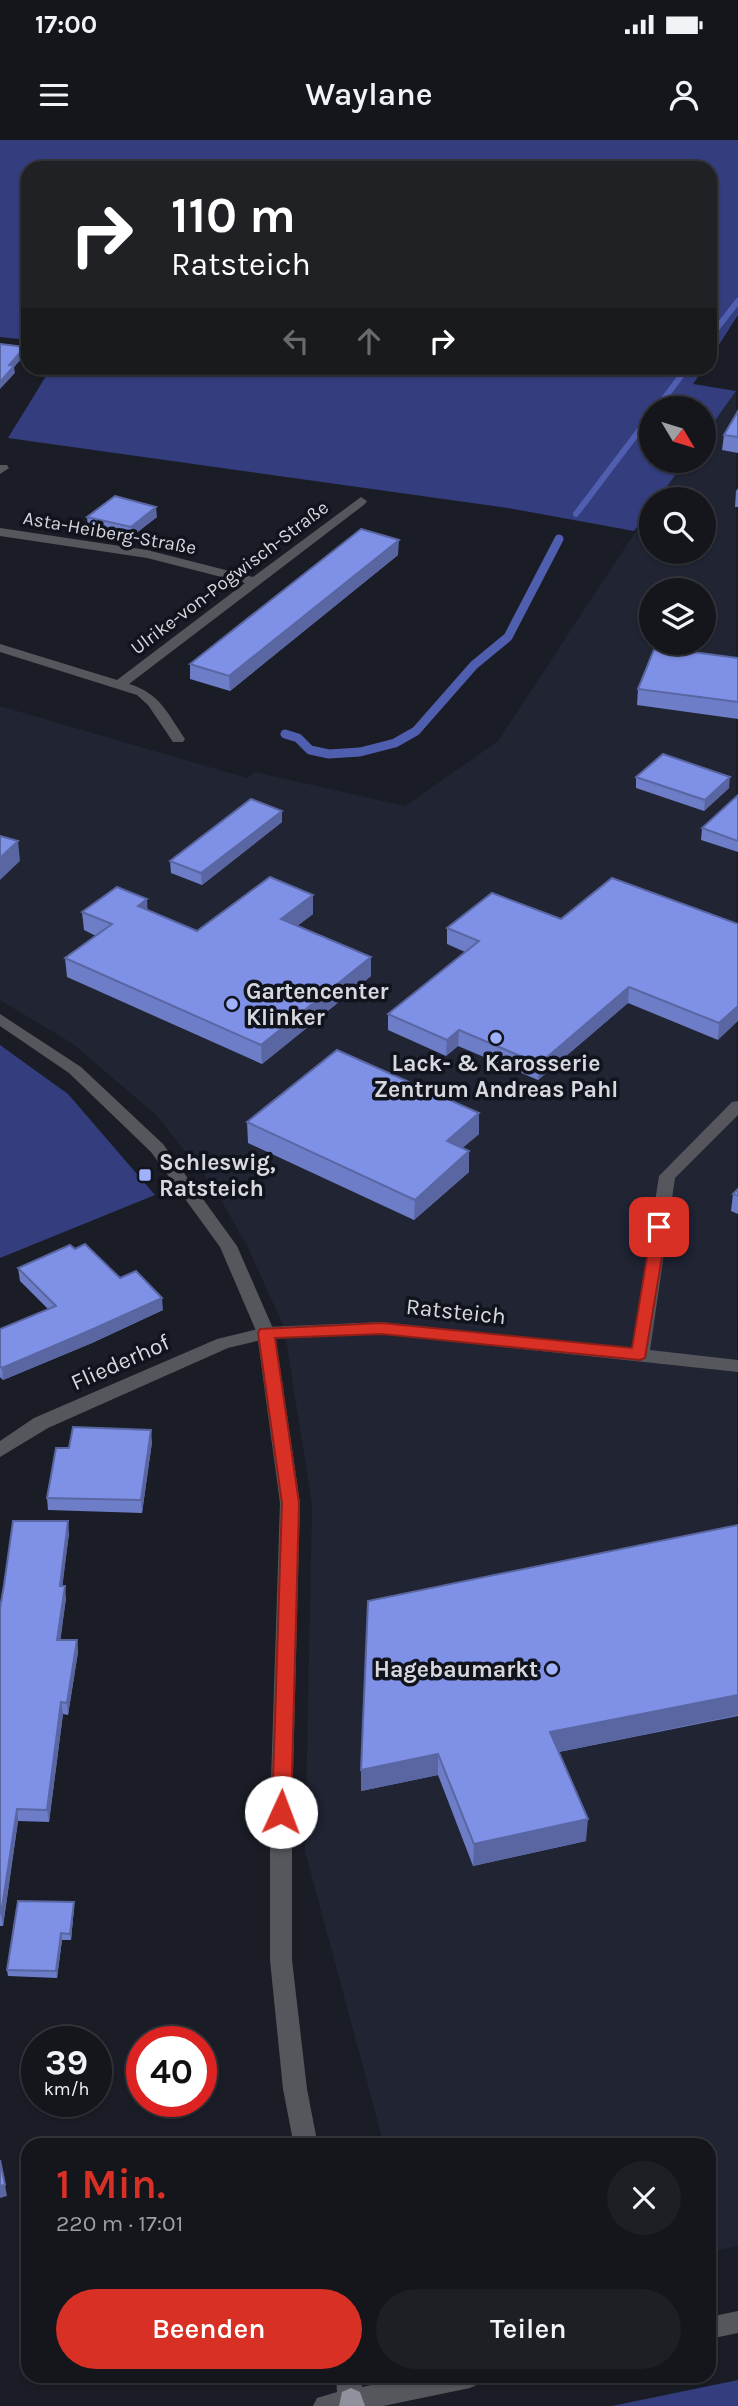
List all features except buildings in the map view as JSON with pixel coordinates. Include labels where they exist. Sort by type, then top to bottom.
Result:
[{"type":"street","name":"Ulrike-von-Pogwisch-Straße","points":[[121,683],[361,501]]},
{"type":"street","name":"Asta-Heiberg-Straße","points":[[0,532],[147,554],[254,581]]},
{"type":"street","name":"Ulrike-von-Pogwisch-Straße","points":[[0,648],[121,683],[142,692],[153,702],[178,739]]},
{"type":"street","points":[[0,1019],[75,1070],[157,1148],[228,1246],[266,1333],[290,1503],[281,1812],[281,1960],[295,2089],[304,2138]]},
{"type":"street","points":[[640,1354],[667,1176],[738,1106]]},
{"type":"street","name":"Ratsteich","points":[[266,1333],[382,1328],[738,1366]]},
{"type":"street","name":"Fliederhof","points":[[0,1450],[41,1423],[223,1343],[266,1333]]},
{"type":"street","points":[[716,2327],[738,2322]]},
{"type":"street","points":[[344,2397],[428,2383]]},
{"type":"shaded area","points":[[0,140],[738,140],[738,315],[717,348],[717,161],[21,161],[21,339],[0,337]]},
{"type":"shaded area","points":[[47,375],[699,375],[693,384],[736,391],[716,419],[716,396],[639,396],[639,473],[677,473],[667,487],[639,487],[639,524],[634,531],[508,508],[8,438]]},
{"type":"shaded area","points":[[736,391],[738,2246],[716,2251],[716,2138],[382,2138],[305,1851],[312,1505],[284,1327],[246,1244],[213,1186],[156,1115],[73,1044],[0,1000],[0,706],[247,778],[255,772],[405,806],[498,741],[639,526],[639,564],[716,564],[716,487],[667,487],[677,473],[716,473],[716,419]]},
{"type":"shaded area","points":[[0,1045],[68,1094],[155,1195],[0,1258]]},
{"type":"shaded area","points":[[738,2380],[738,2406],[612,2406]]},
{"type":"waterway","points":[[717,328],[738,301]]},
{"type":"waterway","points":[[666,396],[682,375]]},
{"type":"waterway","points":[[576,514],[639,431]]},
{"type":"waterway","points":[[285,734],[298,738],[310,750],[329,754],[360,752],[395,743],[416,731],[474,665],[508,637],[559,539]]},
{"type":"place","name":"Gartencenter Klinker","points":[[232,1004]]},
{"type":"place","name":"Lack- & Karosserie Zentrum Andreas Pahl","points":[[496,1038]]},
{"type":"place","name":"Schleswig, Ratsteich","points":[[145,1175]]},
{"type":"place","name":"Hagebaumarkt","points":[[552,1669]]},
{"type":"route","points":[[281,1812],[290,1503],[266,1333],[382,1328],[640,1354],[659,1227]]}]
